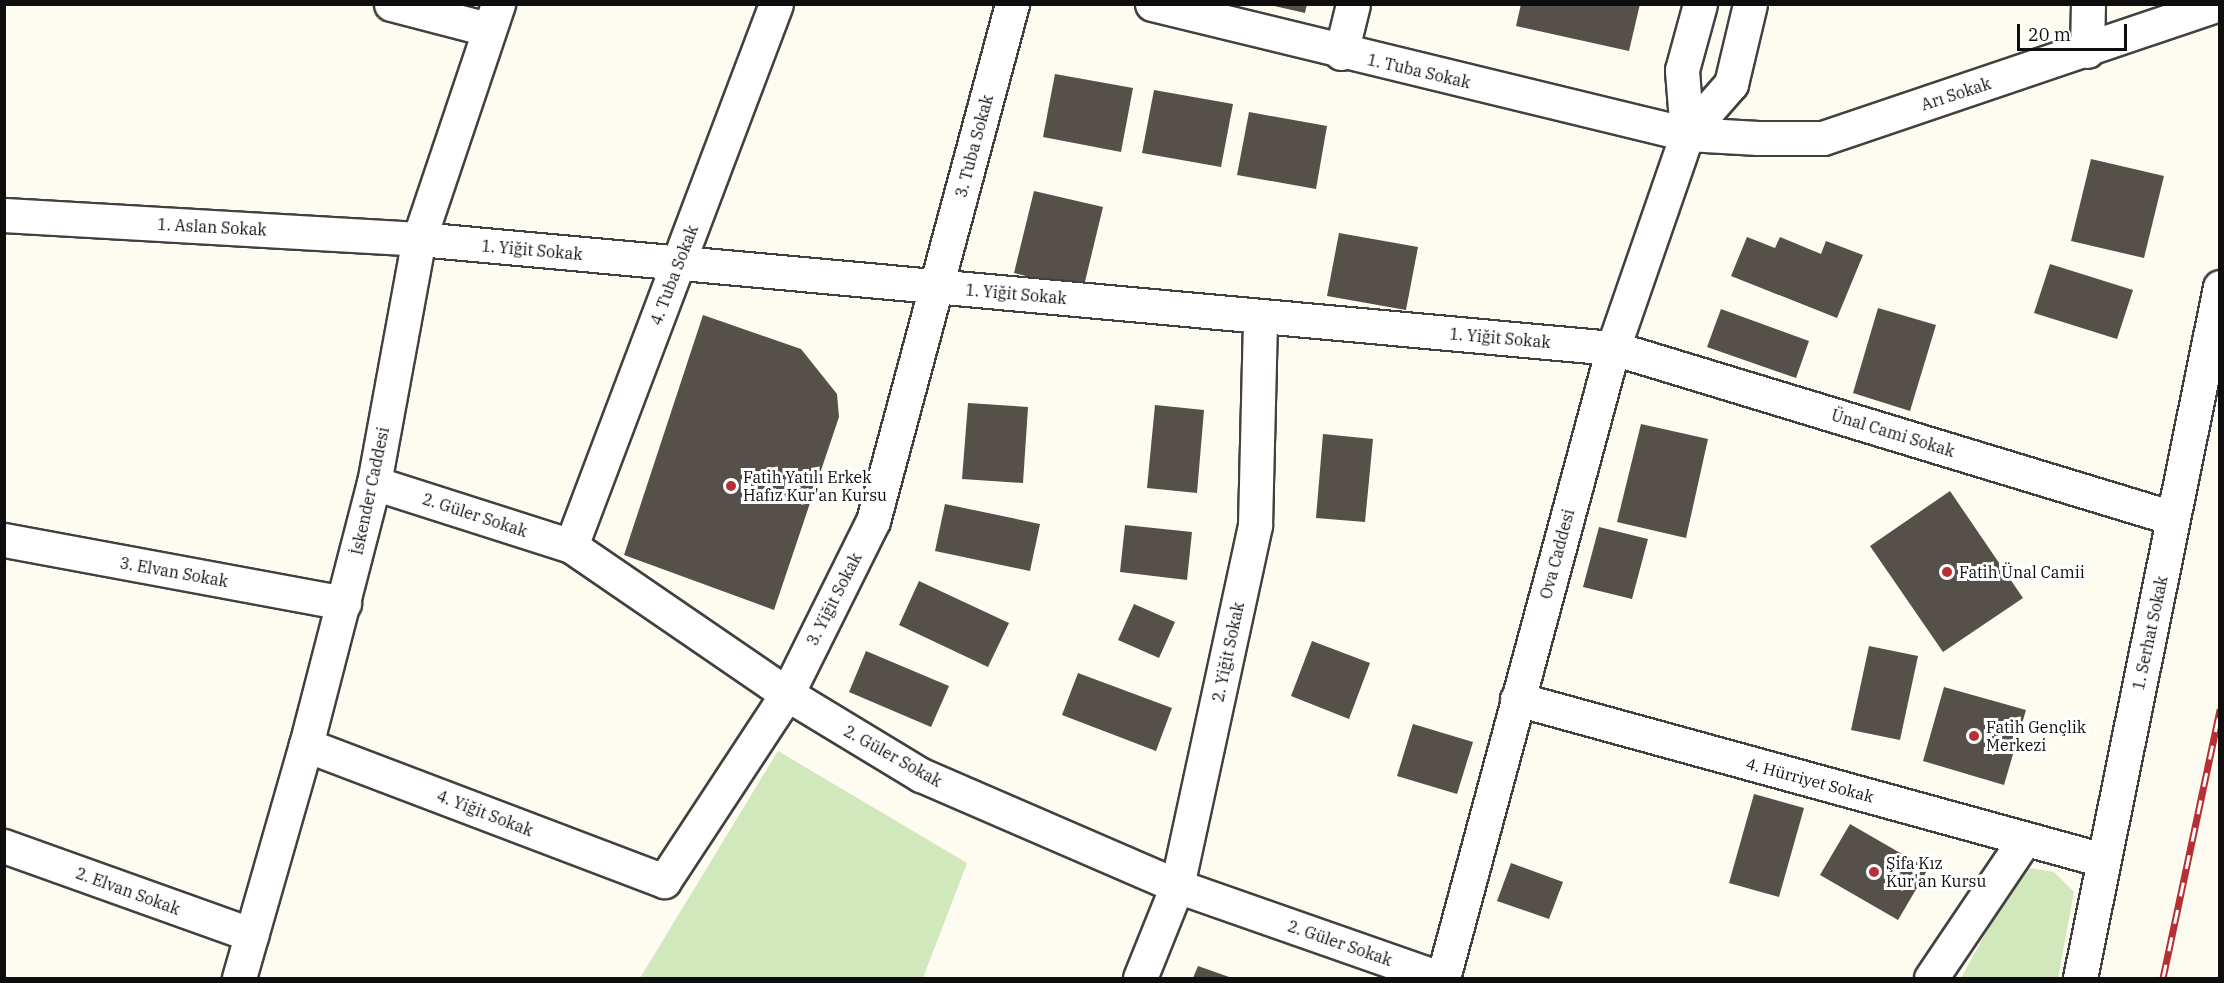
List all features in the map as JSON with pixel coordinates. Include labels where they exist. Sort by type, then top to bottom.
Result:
[{"type":"street","points":[[391,4],[493,17]]},
{"type":"street","name":"4. Tuba Sokak","points":[[571,546],[776,4]]},
{"type":"street","name":"3. Tuba Sokak","points":[[936,287],[1012,4]]},
{"type":"street","name":"1. Tuba Sokak","points":[[1152,4],[1341,53],[1687,134]]},
{"type":"street","points":[[1341,53],[1353,4]]},
{"type":"street","name":"Ova Caddesi","points":[[1687,134],[1682,70],[1700,4]]},
{"type":"street","name":"Ova Caddesi","points":[[1442,978],[1613,348],[1687,134],[1731,84],[1750,4]]},
{"type":"street","points":[[2087,51],[2088,4]]},
{"type":"street","name":"Arı Sokak","points":[[1687,134],[1823,138],[2087,51],[2218,4]]},
{"type":"street","name":"İskender Caddesi","points":[[239,978],[306,745],[374,483],[419,239],[493,17]]},
{"type":"street","name":"1. Aslan Sokak","points":[[4,215],[419,239]]},
{"type":"street","name":"1. Yiğit Sokak","points":[[419,239],[1613,348]]},
{"type":"street","name":"3. Yiğit Sokak","points":[[664,881],[787,694],[873,521],[936,287]]},
{"type":"street","name":"1. Serhat Sokak","points":[[2080,978],[2220,288]]},
{"type":"street","name":"2. Yiğit Sokak","points":[[1140,978],[1177,886],[1255,525],[1260,316]]},
{"type":"street","name":"Ünal Cami Sokak","points":[[1613,348],[2173,518]]},
{"type":"street","name":"2. Güler Sokak","points":[[374,483],[571,546],[787,694],[921,775],[1177,886],[1442,978]]},
{"type":"street","name":"3. Elvan Sokak","points":[[4,540],[344,603]]},
{"type":"street","name":"4. Hürriyet Sokak","points":[[1516,699],[2103,860]]},
{"type":"street","name":"4. Yiğit Sokak","points":[[306,745],[664,881]]},
{"type":"street","points":[[1931,978],[2024,840]]},
{"type":"street","name":"2. Elvan Sokak","points":[[4,846],[252,935]]},
{"type":"green space","points":[[778,751],[967,863],[923,978],[640,978]]},
{"type":"green space","points":[[2022,867],[2054,872],[2074,892],[2058,978],[1961,978]]},
{"type":"building","points":[[1266,4],[1307,4],[1305,13]]},
{"type":"building","points":[[1521,4],[1640,4],[1629,51],[1516,26]]},
{"type":"building","points":[[1055,74],[1133,88],[1121,152],[1043,137]]},
{"type":"building","points":[[1154,90],[1233,104],[1221,167],[1142,153]]},
{"type":"building","points":[[1249,112],[1327,126],[1316,189],[1237,175]]},
{"type":"building","points":[[2091,159],[2164,176],[2144,258],[2071,241]]},
{"type":"building","points":[[1034,191],[1103,207],[1083,290],[1014,273]]},
{"type":"building","points":[[1339,233],[1418,247],[1406,310],[1327,296]]},
{"type":"building","points":[[1747,237],[1775,248],[1780,237],[1821,254],[1826,241],[1863,255],[1837,318],[1731,276]]},
{"type":"building","points":[[2050,264],[2133,290],[2117,339],[2034,313]]},
{"type":"building","points":[[1878,308],[1936,325],[1910,411],[1853,393]]},
{"type":"building","points":[[1721,309],[1809,341],[1796,378],[1707,347]]},
{"type":"building","name":"Fatih Yatılı Erkek Hafız Kur'an Kursu","points":[[703,315],[801,349],[837,394],[839,417],[774,610],[624,555]]},
{"type":"building","points":[[968,403],[1028,407],[1023,483],[962,479]]},
{"type":"building","points":[[1155,405],[1204,410],[1197,493],[1147,488]]},
{"type":"building","points":[[1641,424],[1708,439],[1686,538],[1617,522]]},
{"type":"building","points":[[1323,434],[1373,439],[1365,522],[1316,518]]},
{"type":"building","name":"Fatih Ünal Camii","points":[[1950,491],[2023,598],[1943,652],[1870,546]]},
{"type":"building","points":[[945,504],[1040,524],[1030,571],[935,551]]},
{"type":"building","points":[[1125,525],[1192,532],[1187,580],[1120,572]]},
{"type":"building","points":[[1599,527],[1648,539],[1632,599],[1583,587]]},
{"type":"building","points":[[919,581],[1009,623],[988,667],[899,625]]},
{"type":"building","points":[[1134,604],[1175,622],[1159,658],[1118,640]]},
{"type":"building","points":[[1312,641],[1370,663],[1349,719],[1291,696]]},
{"type":"building","points":[[1869,646],[1918,656],[1900,740],[1851,730]]},
{"type":"building","points":[[866,651],[949,686],[931,727],[849,692]]},
{"type":"building","points":[[1078,673],[1172,708],[1156,751],[1062,715]]},
{"type":"building","name":"Fatih Gençlik Merkezi","points":[[1944,687],[2026,710],[2004,785],[1923,761]]},
{"type":"building","points":[[1413,724],[1473,742],[1457,794],[1397,776]]},
{"type":"building","points":[[1754,794],[1804,808],[1779,897],[1729,883]]},
{"type":"building","name":"Şifa Kız Kur'an Kursu","points":[[1850,824],[1928,869],[1898,920],[1820,875]]},
{"type":"building","points":[[1511,863],[1563,882],[1549,919],[1497,901]]},
{"type":"building","points":[[1198,966],[1232,978],[1193,978]]},
{"type":"railway","points":[[2163,978],[2220,709]]},
{"type":"place","name":"Fatih Yatılı Erkek Hafız Kur'an Kursu","points":[[731,486]]},
{"type":"place","name":"Fatih Ünal Camii","points":[[1947,572]]},
{"type":"place","name":"Fatih Gençlik Merkezi","points":[[1974,736]]},
{"type":"place","name":"Şifa Kız Kur'an Kursu","points":[[1874,872]]}]
